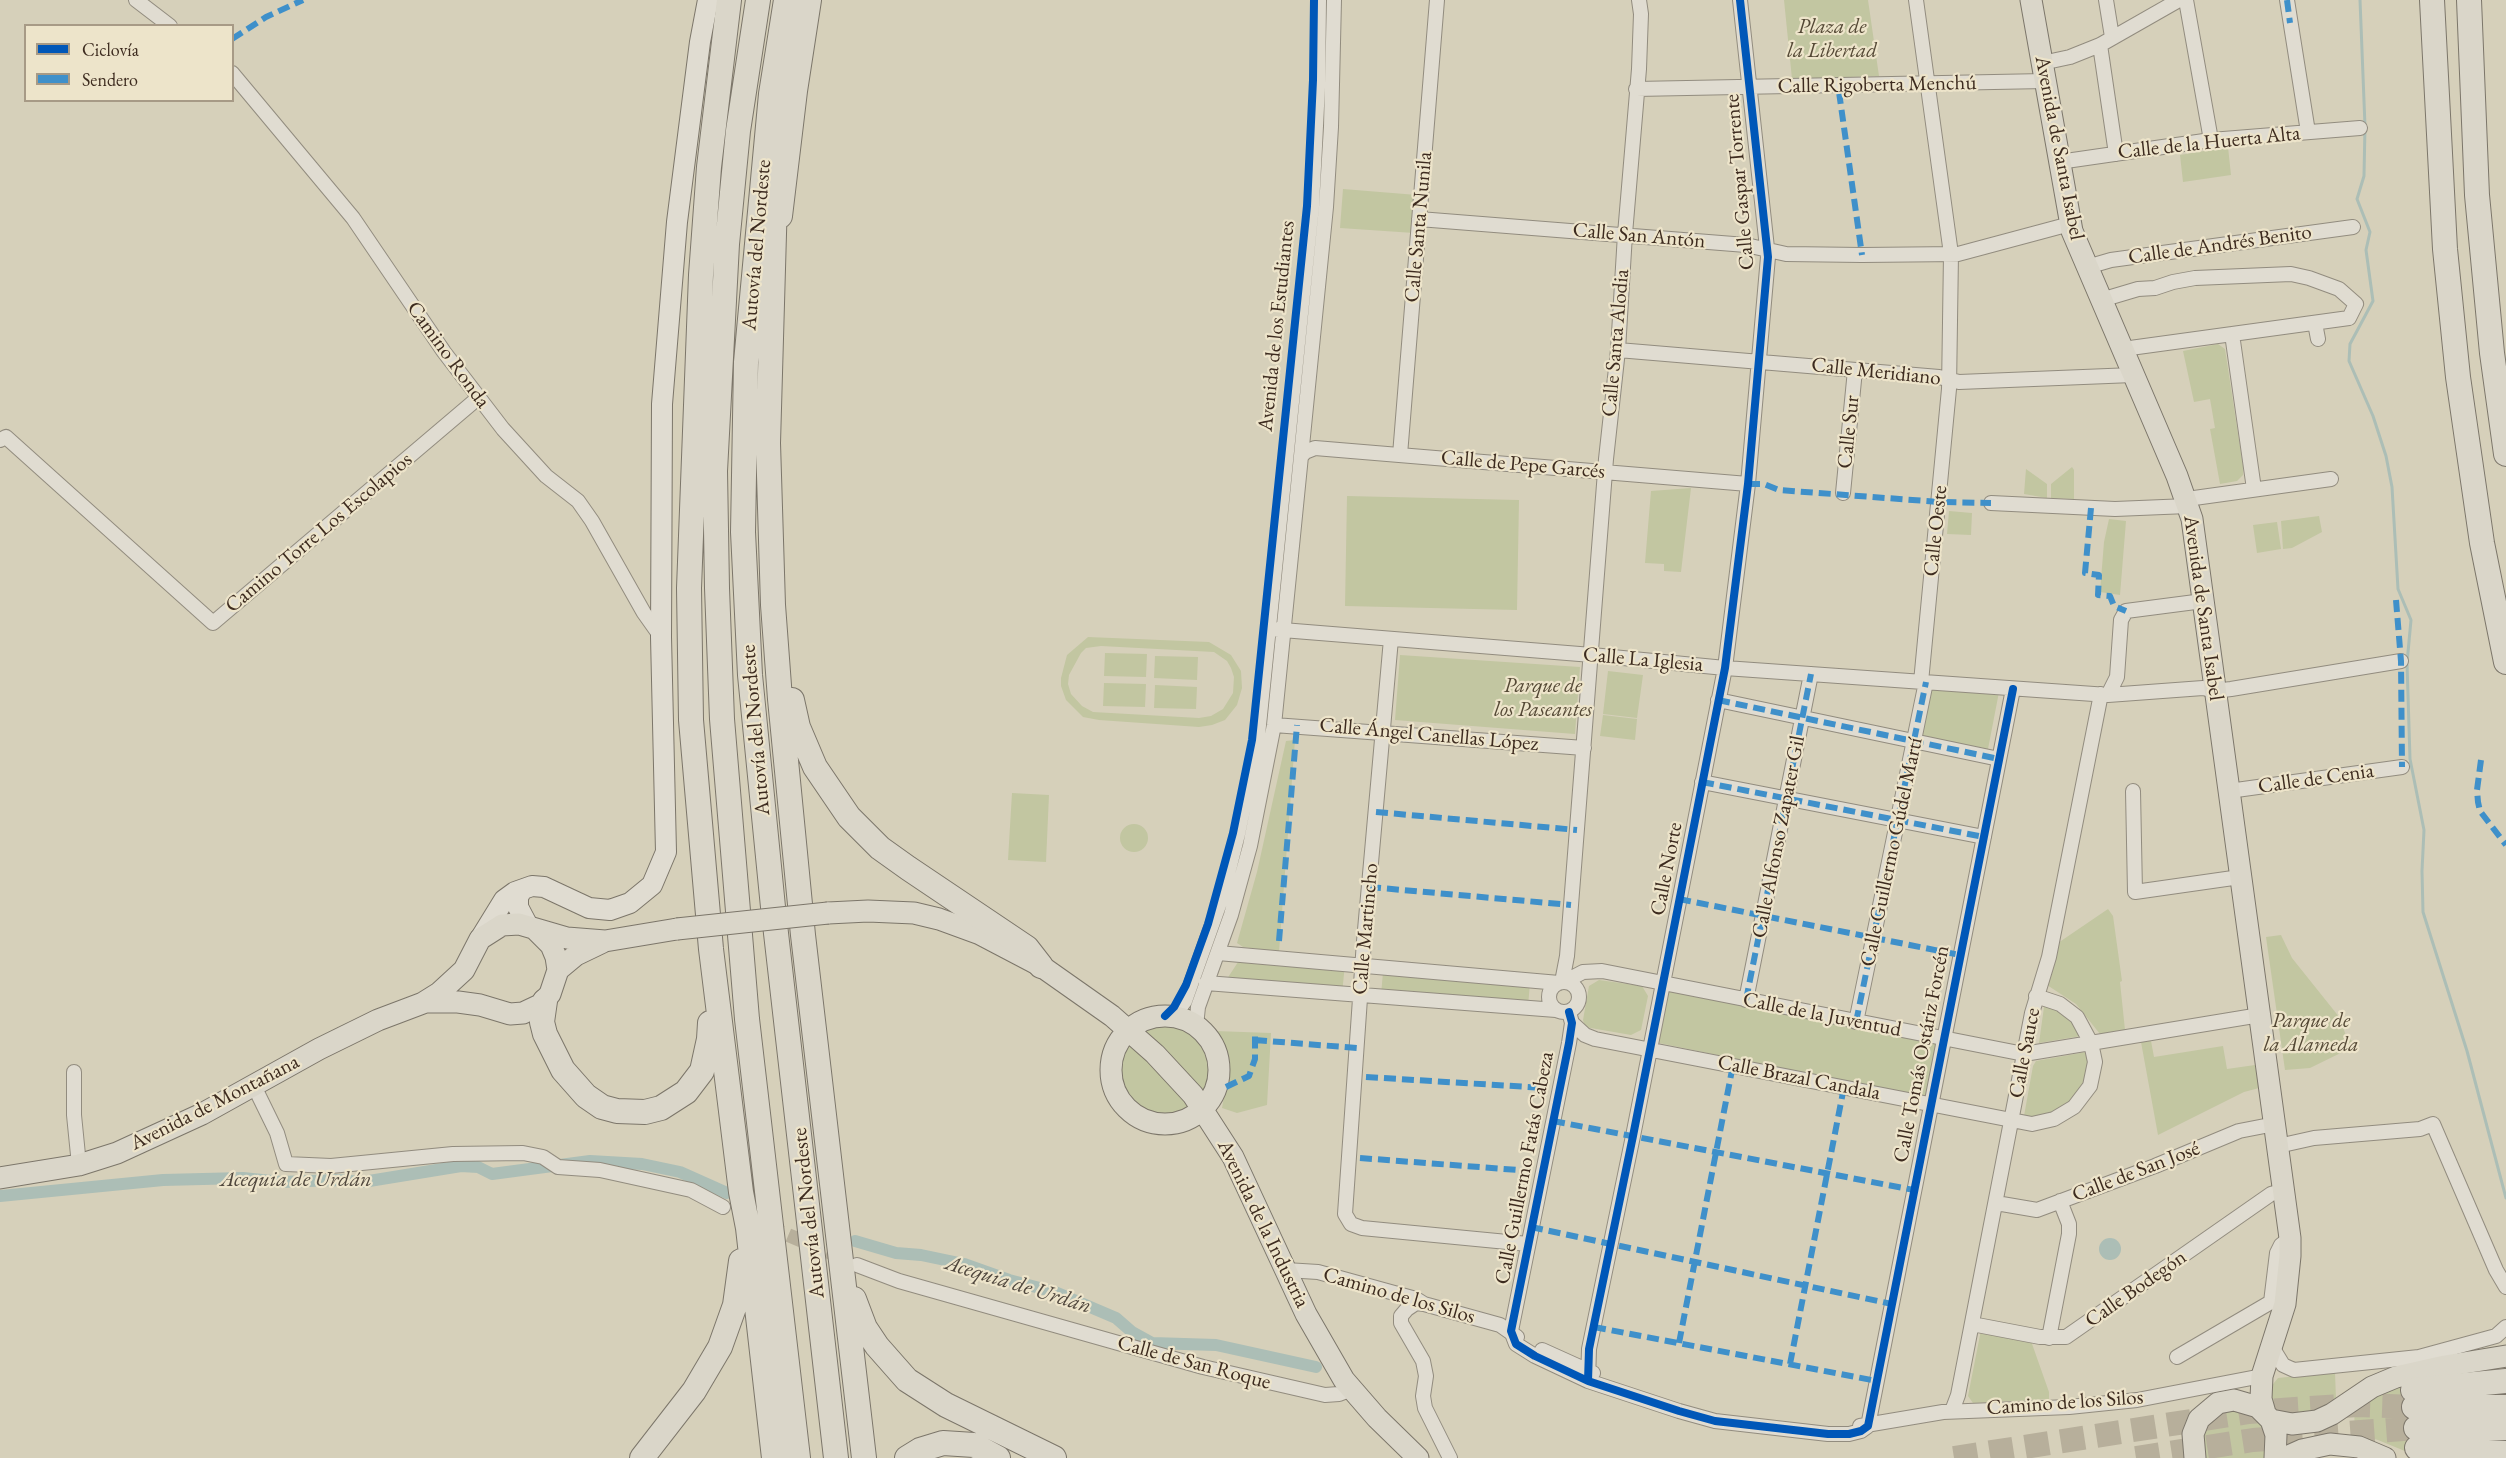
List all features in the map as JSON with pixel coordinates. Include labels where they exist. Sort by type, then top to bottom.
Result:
[{"type":"highway","points":[[642,1458],[694,1391],[720,1347],[730,1323],[739,1287],[741,1264],[732,1200],[691,720],[689,588],[698,337],[708,167],[729,0]]},
{"type":"highway","points":[[698,337],[717,168],[744,0]]},
{"type":"highway","name":"Autovía del Nordeste","points":[[758,0],[738,131],[727,244],[715,471],[717,588],[723,730],[747,1019],[798,1458]]},
{"type":"highway","name":"Autovía del Nordeste","points":[[786,0],[770,106],[747,351],[743,532],[753,710],[836,1458]]},
{"type":"highway","points":[[798,0],[785,86],[776,173],[768,443],[773,604],[803,935],[864,1458]]},
{"type":"highway","points":[[771,296],[795,91],[809,0]]},
{"type":"highway","points":[[2433,0],[2445,249],[2458,377],[2482,543],[2506,662]]},
{"type":"highway","points":[[2469,0],[2477,195],[2492,353],[2506,454]]},
{"type":"highway","points":[[773,604],[784,636],[790,692],[798,726],[815,767],[836,801],[880,848],[1027,948],[1041,966]]},
{"type":"highway","points":[[545,1000],[542,1022],[545,1034],[563,1070],[586,1096],[602,1107],[617,1111],[645,1112],[662,1107],[686,1092],[702,1071],[709,1039],[706,968],[711,949]]},
{"type":"highway","points":[[732,1200],[748,1228],[774,1458]]},
{"type":"highway","points":[[837,1226],[849,1285],[857,1307],[877,1346],[892,1365],[907,1380],[946,1405],[1054,1458]]},
{"type":"highway","points":[[2415,1418],[2506,1381]]},
{"type":"highway","points":[[2415,1418],[2506,1407]]},
{"type":"highway","points":[[2415,1418],[2506,1428]]},
{"type":"highway","points":[[2415,1418],[2506,1453]]},
{"type":"highway","points":[[907,1458],[920,1450],[943,1443],[974,1445],[998,1458]]},
{"type":"main road","points":[[423,1003],[451,984],[469,962],[504,900],[532,886],[544,887],[579,905],[610,910],[637,899],[657,876],[664,858],[667,842],[661,637],[662,404],[677,222],[700,42],[708,0]]},
{"type":"main road","name":"Avenida de Santa Isabel","points":[[2031,0],[2070,224],[2086,267],[2187,503],[2203,601],[2290,1238],[2289,1273],[2278,1303],[2272,1347],[2262,1376],[2261,1399],[2277,1443],[2274,1458]]},
{"type":"main road","points":[[423,1003],[458,1002],[510,1014],[523,1012],[545,1000],[554,986],[558,970],[556,957],[551,945],[532,928],[518,907],[518,897],[522,890]]},
{"type":"main road","name":"Avenida de la Industria","points":[[605,941],[677,929],[828,913],[889,911],[939,919],[980,934],[1041,966],[1128,1029],[1168,1066],[1203,1109],[1251,1191],[1317,1335],[1352,1389],[1377,1418],[1418,1458]]},
{"type":"main road","points":[[480,939],[502,925],[532,928],[567,938],[605,941]]},
{"type":"main road","points":[[558,970],[576,955],[605,941]]},
{"type":"main road","points":[[469,962],[471,982],[475,993],[490,1008]]},
{"type":"main road","name":"Avenida de Montañana","points":[[0,1178],[79,1165],[142,1144],[352,1032],[423,1003]]},
{"type":"main road","points":[[1173,1017],[1196,1026],[1210,1040],[1216,1052],[1219,1067],[1216,1090],[1203,1109],[1193,1118],[1165,1124],[1140,1118],[1125,1107],[1113,1083],[1112,1065],[1116,1048],[1128,1029],[1151,1018],[1173,1017]]},
{"type":"main road","points":[[2195,1458],[2193,1434],[2199,1419],[2218,1403],[2234,1400],[2251,1403],[2268,1416],[2292,1424],[2317,1421],[2332,1414],[2372,1387],[2396,1377],[2506,1356]]},
{"type":"main road","points":[[2234,1400],[2262,1376]]},
{"type":"main road","points":[[2284,1458],[2302,1450],[2330,1444],[2359,1447],[2385,1458]]},
{"type":"street","points":[[136,0],[167,24]]},
{"type":"street","name":"Avenida de los Estudiantes","points":[[1173,1017],[1185,1001],[1222,897],[1252,770],[1269,629],[1312,206],[1318,86],[1319,0]]},
{"type":"street","name":"Avenida de los Estudiantes","points":[[1196,1026],[1196,1011],[1231,915],[1257,816],[1274,725],[1327,196],[1334,0]]},
{"type":"street","name":"Calle Santa Nunila","points":[[1400,455],[1437,0]]},
{"type":"street","name":"Calle Santa Alodia","points":[[1605,472],[1618,350],[1641,14],[1639,0]]},
{"type":"street","name":"Calle Gaspar Torrente","points":[[1740,0],[1768,249],[1760,360]]},
{"type":"street","name":"Calle Oeste","points":[[1916,0],[1951,254],[1949,379],[1924,682]]},
{"type":"street","points":[[2106,0],[2106,41],[2116,154]]},
{"type":"street","name":"Calle Rigoberta Menchú","points":[[1636,89],[1927,84],[2044,72],[2106,41],[2179,0]]},
{"type":"street","points":[[2186,0],[2211,140]]},
{"type":"street","points":[[2287,0],[2308,132]]},
{"type":"street","name":"Camino Ronda","points":[[234,75],[353,218],[444,352],[502,429],[546,476],[578,501],[592,521],[644,613],[661,637]]},
{"type":"street","name":"Calle de la Huerta Alta","points":[[2059,162],[2211,140],[2360,128]]},
{"type":"street","name":"Calle San Antón","points":[[1419,219],[1746,245],[1786,254],[1951,254],[2017,240],[2070,224]]},
{"type":"street","name":"Calle de Andrés Benito","points":[[2086,267],[2111,260],[2353,227]]},
{"type":"street","points":[[2101,300],[2138,289],[2155,288],[2195,278],[2291,274],[2309,278],[2339,290],[2356,304],[2349,318],[2123,349]]},
{"type":"street","points":[[2315,323],[2318,339]]},
{"type":"street","points":[[2232,334],[2254,489]]},
{"type":"street","name":"Calle Meridiano","points":[[1618,350],[1760,360],[1949,379],[1959,382],[2133,375]]},
{"type":"street","name":"Calle Norte","points":[[1588,1376],[1589,1349],[1725,668],[1748,484],[1760,360]]},
{"type":"street","name":"Calle Sur","points":[[1843,494],[1855,370]]},
{"type":"street","name":"Camino Torre Los Escolapios","points":[[0,440],[6,437],[213,623],[478,398]]},
{"type":"street","name":"Calle de Pepe Garcés","points":[[1301,457],[1305,452],[1315,448],[1748,484]]},
{"type":"street","points":[[1562,982],[1567,956],[1605,472]]},
{"type":"street","points":[[1991,503],[2115,509],[2187,503],[2254,489],[2331,479]]},
{"type":"street","points":[[2126,694],[2117,677],[2121,620],[2126,611],[2203,601]]},
{"type":"street","name":"Calle La Iglesia","points":[[1269,629],[1725,668],[2013,689],[2054,689],[2104,695],[2206,688],[2215,691],[2401,661]]},
{"type":"street","name":"Calle Martincho","points":[[1391,639],[1360,996],[1345,1202],[1347,1218],[1354,1226],[1362,1228],[1528,1244]]},
{"type":"street","name":"Calle Alfonso Zapater Gil","points":[[1746,1000],[1811,674]]},
{"type":"street","name":"Calle Sauce","points":[[1952,1411],[1958,1395],[2036,996],[2049,957],[2104,695],[2117,677]]},
{"type":"street","name":"Calle Guillermo Gúdel Martí","points":[[1856,1022],[1915,742],[1924,682]]},
{"type":"street","name":"Calle Tomás Ostáriz Forcén","points":[[1868,1426],[2013,689]]},
{"type":"street","points":[[1718,700],[2000,759]]},
{"type":"street","name":"Calle Ángel Canellas López","points":[[1274,725],[1584,747]]},
{"type":"street","name":"Calle de Cenia","points":[[2229,791],[2402,767]]},
{"type":"street","points":[[1702,782],[1984,837]]},
{"type":"street","points":[[2133,791],[2135,892],[2240,877]]},
{"type":"street","points":[[1222,897],[1231,915]]},
{"type":"street","name":"Calle de la Juventud","points":[[1218,953],[1562,982],[1582,972],[1595,970],[2024,1054],[2260,1015]]},
{"type":"street","points":[[1206,983],[1566,1015],[1578,1004],[1580,997],[1575,986],[1562,982],[1552,988],[1549,996],[1550,1004],[1566,1015],[1585,1035],[1569,1043]]},
{"type":"street","points":[[2036,996],[2057,1003],[2074,1013],[2084,1025],[2091,1043]]},
{"type":"street","name":"Calle Guillermo Fatás Cabeza","points":[[1511,1331],[1569,1043],[1566,1015]]},
{"type":"street","name":"Calle Brazal Candala","points":[[1585,1035],[2026,1124],[2054,1119],[2074,1107],[2086,1092],[2093,1075],[2095,1058],[2091,1043]]},
{"type":"street","points":[[74,1072],[74,1115],[79,1165]]},
{"type":"street","points":[[254,1086],[277,1133],[286,1164],[331,1166],[453,1154],[523,1153],[543,1157],[558,1167],[600,1170],[732,1200]]},
{"type":"street","name":"Calle de San José","points":[[1996,1203],[2034,1211],[2146,1170],[2239,1131],[2275,1124]]},
{"type":"street","points":[[2278,1146],[2314,1138],[2421,1130],[2433,1124],[2496,1270],[2506,1287]]},
{"type":"street","name":"Calle Bodegón","points":[[1972,1324],[2049,1338],[2068,1336],[2271,1194],[2285,1190]]},
{"type":"street","points":[[2049,1338],[2069,1234],[2069,1224],[2060,1201]]},
{"type":"street","name":"Calle de San Roque","points":[[857,1265],[899,1281],[1203,1367],[1325,1395],[1339,1394],[1352,1389]]},
{"type":"street","name":"Camino de los Silos","points":[[1286,1270],[1318,1272],[1500,1325],[1521,1339],[1573,1364],[1588,1376]]},
{"type":"street","points":[[2177,1357],[2278,1303]]},
{"type":"street","points":[[1424,1304],[1416,1304],[1407,1309],[1401,1316],[1401,1323],[1423,1361],[1426,1376],[1423,1396],[1425,1408],[1450,1458]]},
{"type":"street","name":"Camino de los Silos","points":[[1511,1331],[1516,1344],[1527,1352],[1679,1411],[1715,1421],[1780,1430],[1849,1434],[1861,1431],[1868,1426],[1952,1411],[2069,1407],[2137,1400],[2262,1376]]},
{"type":"street","points":[[2272,1347],[2283,1365],[2294,1370],[2419,1357],[2501,1332]]},
{"type":"street","points":[[1573,1364],[1589,1349]]},
{"type":"green space","name":"Plaza de la Libertad","points":[[1784,0],[1868,0],[1879,76],[1792,79]]},
{"type":"green space","points":[[2228,147],[2231,175],[2183,182],[2180,155]]},
{"type":"green space","points":[[1343,189],[1417,195],[1414,233],[1340,228]]},
{"type":"green space","points":[[2218,344],[2225,349],[2243,466],[2243,475],[2237,481],[2220,484],[2210,429],[2215,428],[2210,399],[2194,402],[2183,351]]},
{"type":"green space","points":[[2072,467],[2074,470],[2074,499],[2051,498],[2051,484]]},
{"type":"green space","points":[[2026,469],[2047,484],[2047,498],[2024,494]]},
{"type":"green space","points":[[1691,488],[1681,572],[1664,571],[1664,564],[1645,563],[1651,491]]},
{"type":"green space","points":[[1347,496],[1519,500],[1517,610],[1345,606]]},
{"type":"green space","points":[[1949,511],[1972,513],[1971,535],[1947,534]]},
{"type":"green space","points":[[2319,516],[2322,532],[2292,548],[2283,549],[2281,521]]},
{"type":"green space","points":[[2109,519],[2126,521],[2120,595],[2100,592],[2104,542]]},
{"type":"green space","points":[[2277,522],[2281,549],[2257,553],[2253,525]]},
{"type":"green space","points":[[1088,637],[1209,642],[1231,655],[1241,671],[1242,688],[1237,705],[1225,720],[1212,725],[1199,727],[1083,717],[1066,700],[1061,686],[1067,655]],"holes":[[[1101,646],[1214,652],[1227,661],[1234,677],[1233,693],[1223,709],[1211,716],[1199,718],[1093,712],[1082,706],[1071,694],[1068,684],[1069,675],[1086,648]]]},
{"type":"green space","points":[[1105,653],[1147,654],[1146,677],[1104,676]]},
{"type":"green space","name":"Parque de los Paseantes","points":[[1400,655],[1580,667],[1575,734],[1395,720]]},
{"type":"green space","points":[[1155,656],[1198,657],[1197,680],[1154,678]]},
{"type":"green space","points":[[1608,671],[1643,675],[1637,718],[1603,714]]},
{"type":"green space","points":[[1104,683],[1146,684],[1145,707],[1103,706]]},
{"type":"green space","points":[[1155,685],[1197,687],[1196,709],[1154,708]]},
{"type":"green space","points":[[1931,688],[1999,692],[1988,749],[1921,736]]},
{"type":"green space","points":[[1603,715],[1637,719],[1635,740],[1600,736]]},
{"type":"green space","points":[[1295,740],[1279,952],[1243,947],[1237,943],[1257,872],[1286,741]]},
{"type":"green space","points":[[1012,793],[1049,795],[1046,862],[1008,860]]},
{"type":"green space","points":[[1134,824],[1144,828],[1148,838],[1144,848],[1134,852],[1124,848],[1120,838],[1124,828]]},
{"type":"green space","points":[[2108,909],[2113,916],[2122,981],[2120,982],[2125,1030],[2100,1034],[2076,1004],[2047,985],[2058,943]]},
{"type":"green space","name":"Parque de la Alameda","points":[[2281,935],[2292,958],[2340,1018],[2346,1036],[2357,1045],[2310,1068],[2285,1070],[2266,937]]},
{"type":"green space","points":[[1242,956],[1345,964],[1342,994],[1223,985]]},
{"type":"green space","points":[[1383,972],[1530,983],[1528,1006],[1381,995]]},
{"type":"green space","points":[[1599,980],[1642,986],[1648,996],[1641,1030],[1631,1035],[1585,1027],[1583,1020],[1589,986]]},
{"type":"green space","points":[[1667,991],[1938,1042],[1926,1098],[1659,1043]]},
{"type":"green space","points":[[2047,1005],[2070,1017],[2081,1036],[2039,1043],[2044,1007]]},
{"type":"green space","points":[[1171,1022],[1193,1030],[1208,1049],[1214,1072],[1211,1089],[1206,1097],[1142,1030],[1152,1024]]},
{"type":"green space","points":[[1215,1031],[1271,1033],[1267,1105],[1237,1113],[1222,1108],[1228,1059],[1222,1040]]},
{"type":"green space","points":[[2151,1041],[2154,1057],[2223,1046],[2227,1069],[2255,1065],[2259,1088],[2244,1092],[2158,1135],[2141,1042]]},
{"type":"green space","points":[[1128,1042],[1161,1073],[1192,1111],[1191,1113],[1175,1119],[1161,1120],[1142,1114],[1130,1106],[1120,1091],[1117,1077],[1118,1060]]},
{"type":"green space","points":[[2086,1052],[2090,1057],[2086,1082],[2065,1108],[2036,1119],[2024,1116],[2033,1066],[2036,1061]]},
{"type":"green space","points":[[1981,1330],[2031,1341],[2049,1392],[2049,1399],[1973,1403],[1968,1396]]},
{"type":"green space","points":[[2335,1372],[2336,1400],[2316,1412],[2284,1414],[2271,1402],[2269,1389],[2278,1378]]},
{"type":"green space","points":[[2413,1382],[2417,1456],[2378,1440],[2355,1434],[2354,1408],[2371,1396]]},
{"type":"green space","points":[[2238,1407],[2262,1421],[2268,1449],[2264,1458],[2205,1458],[2202,1452],[2205,1424],[2213,1415]]},
{"type":"shaded area","points":[[2110,1238],[2118,1241],[2121,1249],[2118,1257],[2110,1260],[2102,1257],[2099,1249],[2102,1241]]},
{"type":"waterway","points":[[2360,0],[2365,126],[2364,176],[2357,199],[2370,232],[2366,250],[2373,301],[2350,344],[2349,361],[2373,416],[2386,456],[2392,487],[2398,589],[2411,620],[2407,663],[2410,759],[2424,830],[2423,912],[2467,1051],[2506,1198]]},
{"type":"waterway","name":"Acequia de Urdán","points":[[0,1196],[163,1180],[243,1178],[281,1182],[337,1180],[363,1182],[461,1166],[478,1167],[492,1174],[590,1161],[642,1164],[680,1172],[727,1193]]},
{"type":"waterway","name":"Acequia de Urdán","points":[[855,1241],[896,1253],[921,1255],[964,1264],[1009,1280],[1055,1292],[1116,1318],[1132,1332],[1152,1343],[1216,1345],[1316,1367]]},
{"type":"tunnel","points":[[769,1227],[843,1258]]},
{"type":"tunnel","points":[[1954,1458],[2249,1412],[2358,1405],[2414,1407]]},
{"type":"tunnel","points":[[2136,1458],[2253,1440],[2416,1428]]},
{"type":"marked path","points":[[234,38],[266,17],[303,0]]},
{"type":"marked path","points":[[2287,0],[2290,23]]},
{"type":"marked path","points":[[1839,92],[1862,255]]},
{"type":"marked path","points":[[1748,484],[1764,484],[1779,490],[1939,502],[1991,503]]},
{"type":"marked path","points":[[2091,508],[2085,573],[2099,575],[2098,595],[2110,596],[2114,606],[2126,611]]},
{"type":"marked path","points":[[2396,600],[2401,661],[2402,767]]},
{"type":"marked path","points":[[1746,1000],[1811,674]]},
{"type":"marked path","points":[[1856,1022],[1926,682]]},
{"type":"marked path","points":[[1718,700],[1999,759]]},
{"type":"marked path","points":[[1279,941],[1297,725]]},
{"type":"marked path","points":[[2481,760],[2477,790],[2480,811],[2506,845]]},
{"type":"marked path","points":[[1702,782],[1984,837]]},
{"type":"marked path","points":[[1376,812],[1577,830]]},
{"type":"marked path","points":[[1369,887],[1571,905]]},
{"type":"marked path","points":[[1679,899],[1960,955]]},
{"type":"marked path","points":[[1226,1087],[1249,1076],[1255,1059],[1255,1032]]},
{"type":"marked path","points":[[1255,1040],[1357,1048]]},
{"type":"marked path","points":[[1679,1343],[1733,1065]]},
{"type":"marked path","points":[[1366,1077],[1545,1088]]},
{"type":"marked path","points":[[1790,1364],[1844,1087]]},
{"type":"marked path","points":[[1553,1121],[1914,1190]]},
{"type":"marked path","points":[[1360,1158],[1531,1171]]},
{"type":"marked path","points":[[1531,1227],[1892,1304]]},
{"type":"marked path","points":[[1594,1327],[1877,1381]]},
{"type":"cycle path","points":[[1165,1016],[1174,1007],[1186,985],[1208,924],[1233,833],[1252,740],[1307,206],[1314,0]]},
{"type":"cycle path","points":[[1588,1381],[1589,1349],[1725,668],[1748,484],[1768,257],[1740,0]]},
{"type":"cycle path","points":[[1569,1012],[1572,1023],[1569,1043],[1511,1331],[1516,1344],[1535,1356],[1588,1381],[1715,1421],[1828,1434],[1849,1434],[1861,1431],[1868,1426],[2013,689]]}]
